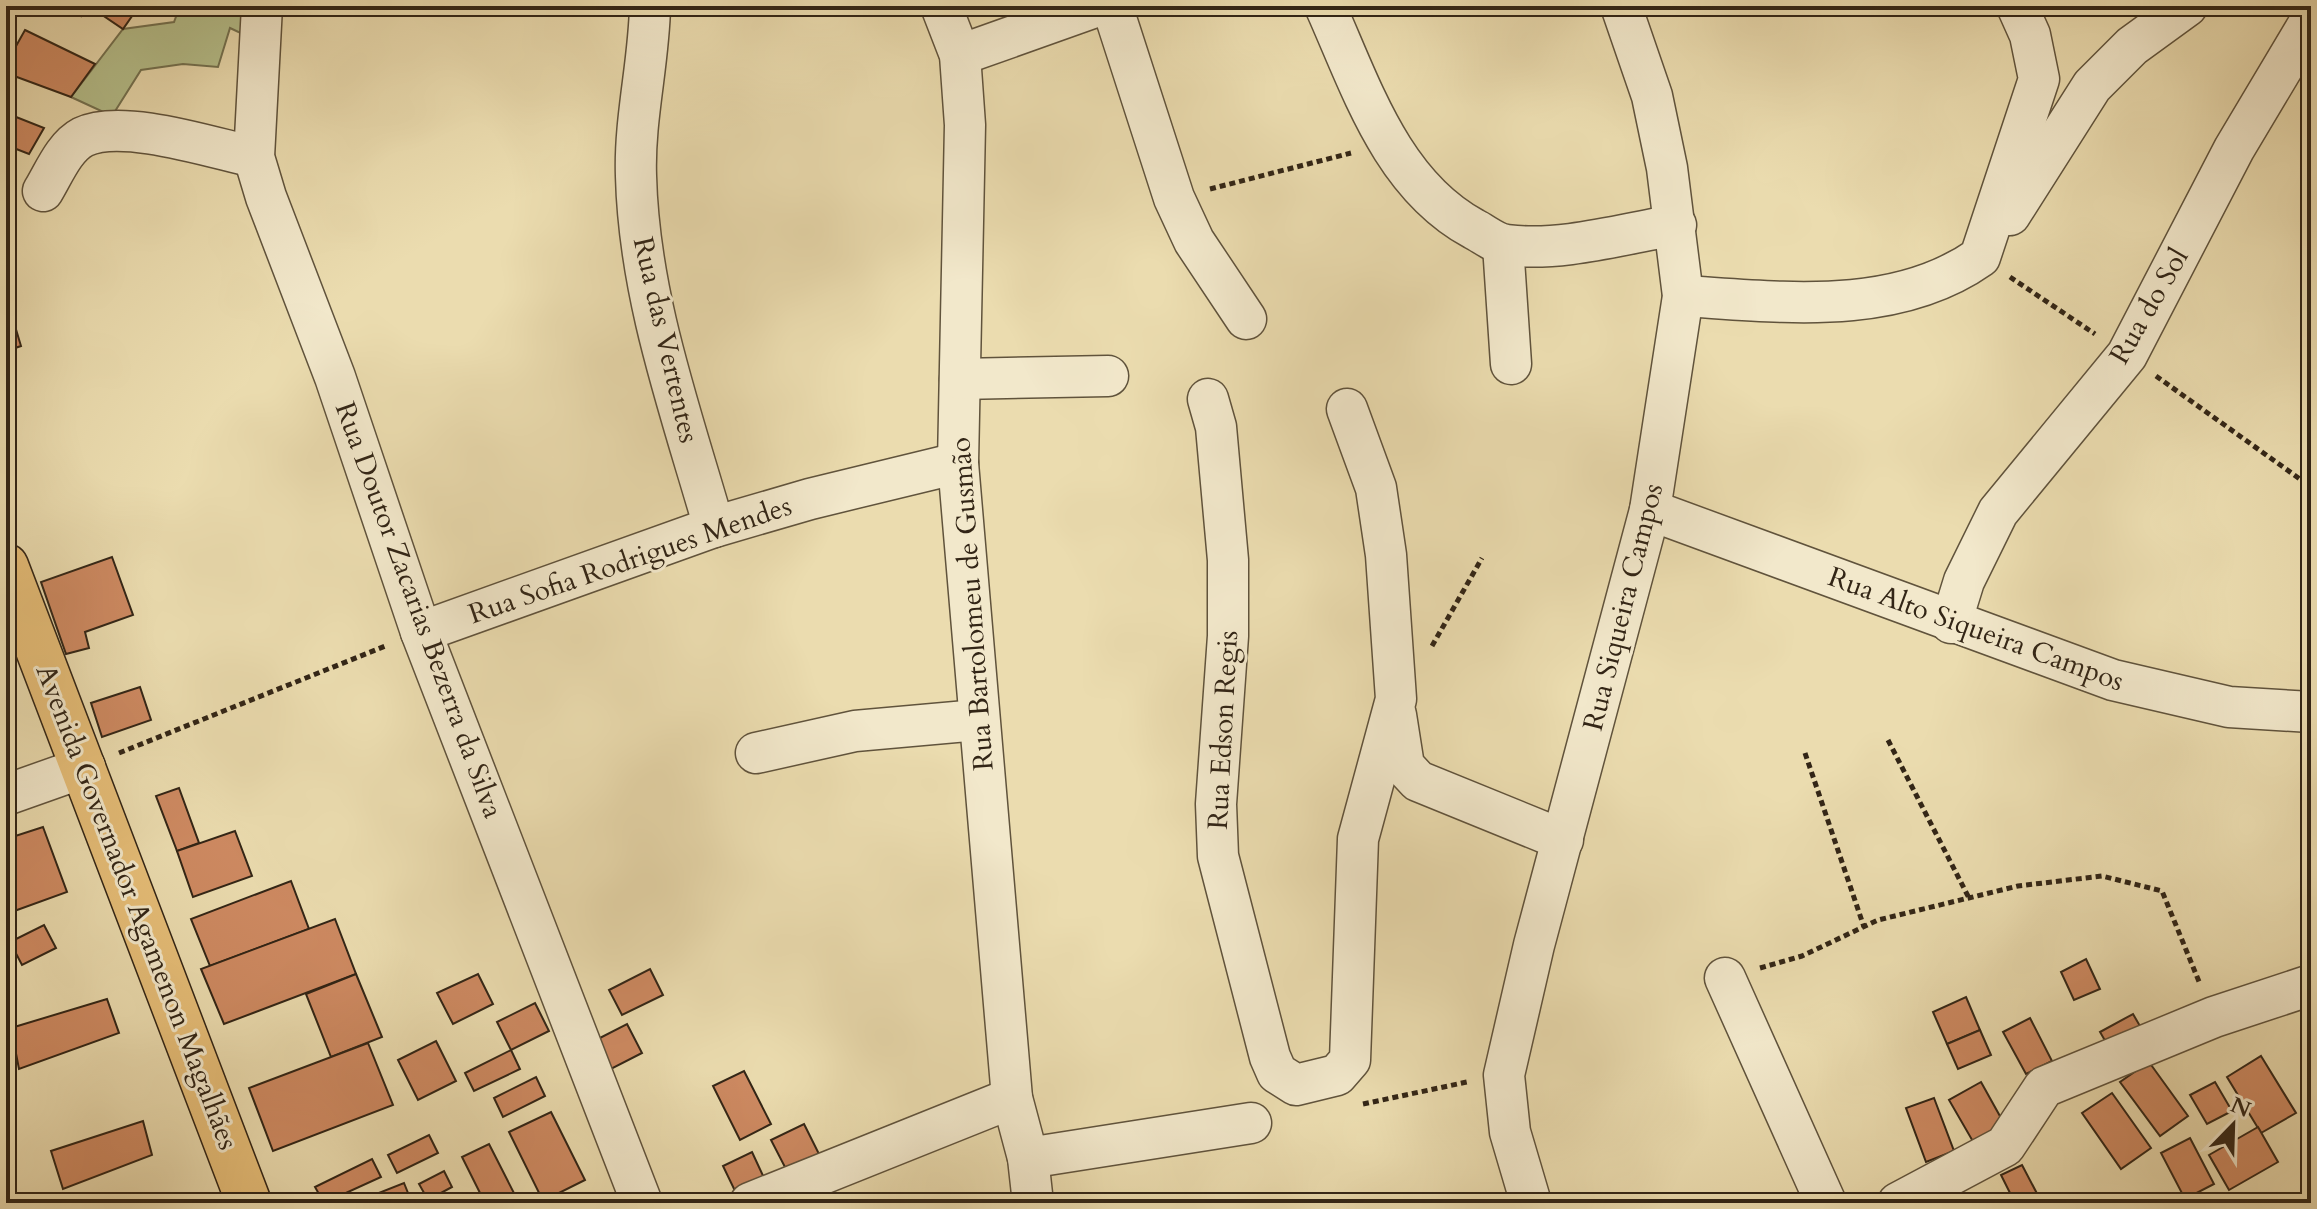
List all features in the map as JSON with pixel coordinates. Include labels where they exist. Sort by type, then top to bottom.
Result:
[{"type":"main road","name":"Avenida Governador Agamenon Magalhães","points":[[6,566],[249,1203]]},
{"type":"street","name":"Rua Doutor Zacarias Bezerra da Silva","points":[[262,6],[254,157],[335,377],[421,632],[642,1203]]},
{"type":"street","name":"Rua das Vertentes","points":[[650,6],[636,173],[642,261],[661,342],[714,527]]},
{"type":"street","name":"Rua Bartolomeu de Gusmão","points":[[941,6],[960,55],[965,125],[958,463],[1012,1098],[1028,1158],[1033,1203]]},
{"type":"street","points":[[960,55],[1098,6]]},
{"type":"street","points":[[1112,6],[1174,198],[1194,241],[1246,319]]},
{"type":"street","points":[[1325,6],[1387,143],[1423,188],[1457,220],[1503,245],[1566,243],[1676,225]]},
{"type":"street","name":"Rua Siqueira Campos","points":[[1531,1203],[1510,1132],[1504,1075],[1650,510],[1683,296],[1676,225],[1652,96],[1621,6]]},
{"type":"street","points":[[1980,257],[2039,79],[2030,35],[2017,6]]},
{"type":"street","points":[[1683,296],[1793,303],[1857,299],[1921,289],[1955,274],[1980,257],[2024,197],[2092,86],[2132,46],[2187,6]]},
{"type":"street","name":"Rua do Sol","points":[[1951,623],[1964,581],[1998,512],[2127,355],[2234,149],[2311,20]]},
{"type":"street","points":[[43,191],[66,153],[84,137],[113,131],[144,134],[254,157]]},
{"type":"street","points":[[1503,245],[1511,364]]},
{"type":"street","points":[[960,379],[1108,376]]},
{"type":"street","name":"Rua Edson Regis","points":[[1208,399],[1216,427],[1228,560],[1228,636],[1216,804],[1218,856],[1270,1057],[1277,1073],[1296,1085],[1337,1075],[1350,1060],[1353,899],[1358,839],[1396,699]]},
{"type":"street","points":[[1347,409],[1376,488],[1386,555],[1400,754],[1409,774],[1430,787],[1563,840]]},
{"type":"street","name":"Rua Sofia Rodrigues Mendes","points":[[421,632],[714,527],[810,499],[958,463]]},
{"type":"street","name":"Rua Alto Siqueira Campos","points":[[1650,510],[2113,680],[2229,707],[2311,712]]},
{"type":"street","points":[[756,753],[855,731],[978,720]]},
{"type":"street","points":[[6,795],[85,767]]},
{"type":"street","points":[[1725,978],[1826,1203]]},
{"type":"street","points":[[1898,1203],[2005,1146],[2044,1087],[2214,1017],[2311,985]]},
{"type":"street","points":[[750,1203],[1012,1098]]},
{"type":"street","points":[[1028,1158],[1251,1123]]},
{"type":"path","points":[[1174,198],[1387,143]]},
{"type":"path","points":[[1396,699],[1444,629],[1482,558]]},
{"type":"path","points":[[85,767],[421,632]]},
{"type":"path","points":[[1888,740],[1969,898]]},
{"type":"path","points":[[1805,753],[1864,927]]},
{"type":"path","points":[[1725,978],[1802,956],[1878,920],[2018,886],[2102,876],[2162,891],[2214,1017]]},
{"type":"path","points":[[1353,1106],[1504,1075]]},
{"type":"green space","points":[[180,6],[251,6],[249,37],[230,28],[218,67],[183,64],[141,70],[112,116],[71,97],[123,29],[174,22]]},
{"type":"building","points":[[63,6],[85,6],[81,16]]},
{"type":"building","points":[[89,6],[139,6],[123,29]]},
{"type":"building","points":[[25,30],[95,64],[71,97],[6,73],[6,64]]},
{"type":"building","points":[[6,113],[44,128],[29,154],[6,145]]},
{"type":"building","points":[[6,296],[21,346],[6,351]]},
{"type":"building","points":[[112,557],[133,615],[85,632],[89,648],[66,654],[41,582]]},
{"type":"building","points":[[140,687],[151,720],[102,737],[91,703]]},
{"type":"building","points":[[179,788],[199,843],[177,851],[156,796]]},
{"type":"building","points":[[43,827],[67,892],[6,914],[6,839]]},
{"type":"building","points":[[235,831],[252,876],[193,897],[177,851]]},
{"type":"building","points":[[291,881],[309,929],[210,966],[191,919]]},
{"type":"building","points":[[335,919],[356,974],[224,1024],[201,969]]},
{"type":"building","points":[[44,925],[56,948],[22,965],[10,942]]},
{"type":"building","points":[[2086,959],[2100,989],[2074,1000],[2061,972]]},
{"type":"building","points":[[650,969],[663,995],[622,1015],[609,990]]},
{"type":"building","points":[[356,974],[382,1037],[331,1057],[306,994]]},
{"type":"building","points":[[478,974],[493,1004],[453,1024],[437,993]]},
{"type":"building","points":[[1966,997],[1980,1030],[1947,1044],[1933,1012]]},
{"type":"building","points":[[107,999],[119,1033],[19,1069],[11,1028]]},
{"type":"building","points":[[535,1003],[549,1031],[511,1050],[497,1022]]},
{"type":"building","points":[[2133,1014],[2144,1033],[2111,1051],[2100,1032]]},
{"type":"building","points":[[2030,1018],[2052,1061],[2026,1074],[2003,1032]]},
{"type":"building","points":[[627,1024],[642,1053],[607,1071],[592,1042]]},
{"type":"building","points":[[1980,1030],[1991,1055],[1958,1069],[1947,1044]]},
{"type":"building","points":[[436,1041],[456,1081],[418,1100],[398,1060]]},
{"type":"building","points":[[368,1043],[393,1105],[273,1151],[249,1088]]},
{"type":"building","points":[[511,1050],[520,1069],[474,1091],[465,1073]]},
{"type":"building","points":[[2261,1056],[2296,1113],[2261,1133],[2227,1077]]},
{"type":"building","points":[[2149,1062],[2188,1116],[2160,1136],[2120,1082]]},
{"type":"building","points":[[744,1071],[771,1124],[740,1140],[713,1086]]},
{"type":"building","points":[[536,1077],[545,1096],[503,1117],[494,1098]]},
{"type":"building","points":[[1981,1082],[2006,1127],[1975,1145],[1949,1100]]},
{"type":"building","points":[[2215,1082],[2232,1111],[2207,1124],[2190,1095]]},
{"type":"building","points":[[2112,1093],[2151,1148],[2121,1169],[2082,1113]]},
{"type":"building","points":[[1934,1098],[1954,1151],[1926,1162],[1906,1108]]},
{"type":"building","points":[[551,1112],[585,1180],[543,1201],[509,1132]]},
{"type":"building","points":[[143,1121],[152,1155],[63,1189],[51,1151]]},
{"type":"building","points":[[804,1124],[820,1156],[788,1173],[771,1140]]},
{"type":"building","points":[[2258,1127],[2278,1162],[2229,1190],[2209,1155]]},
{"type":"building","points":[[429,1135],[438,1153],[397,1173],[388,1155]]},
{"type":"building","points":[[2190,1138],[2214,1184],[2185,1199],[2161,1153]]},
{"type":"building","points":[[489,1144],[519,1203],[485,1203],[462,1157]]},
{"type":"building","points":[[752,1152],[765,1180],[736,1193],[723,1166]]},
{"type":"building","points":[[372,1159],[381,1177],[324,1203],[315,1187]]},
{"type":"building","points":[[2022,1165],[2042,1203],[2015,1203],[2001,1175]]},
{"type":"building","points":[[444,1171],[452,1187],[428,1200],[419,1184]]},
{"type":"building","points":[[404,1183],[412,1203],[374,1203],[371,1196]]}]
